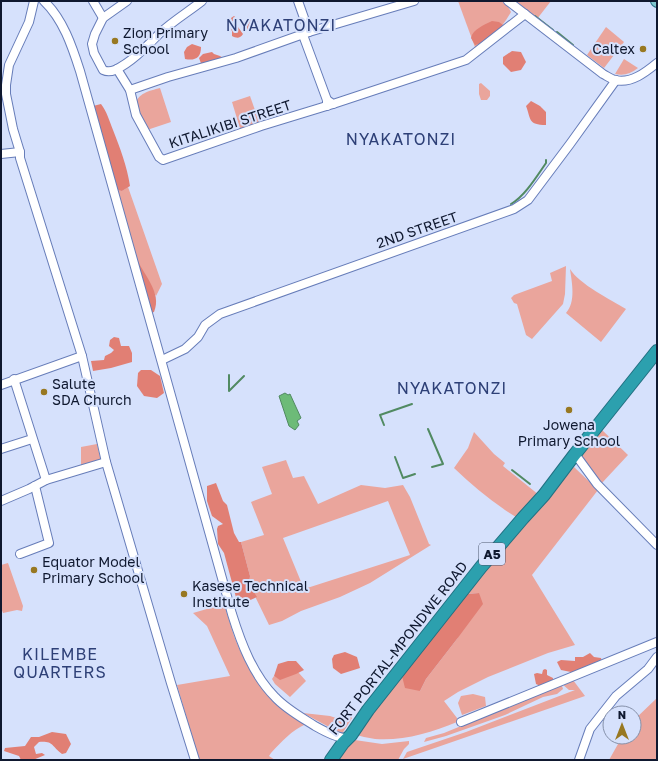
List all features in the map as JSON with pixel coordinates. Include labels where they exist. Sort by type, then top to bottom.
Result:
[{"type":"highway","name":"FORT PORTAL-MPONDWE ROAD","points":[[331,760],[343,743],[349,738],[368,710],[476,572],[522,518],[544,495],[657,351]]},
{"type":"street","points":[[34,1],[29,22],[9,65],[6,85],[7,101],[20,152],[20,158],[82,356],[106,462],[195,760]]},
{"type":"street","points":[[44,1],[52,9],[66,34],[76,59],[240,638],[250,660],[263,682],[275,698],[295,714],[322,730],[344,739],[349,738]]},
{"type":"street","points":[[93,1],[103,18]]},
{"type":"street","points":[[127,1],[103,18],[92,44],[103,70],[108,72],[117,68],[151,44],[173,23],[202,1]]},
{"type":"street","points":[[298,1],[306,33],[329,104]]},
{"type":"street","points":[[117,68],[130,90],[236,58],[306,33],[414,1]]},
{"type":"street","points":[[508,1],[603,74],[616,80],[626,80],[646,73],[657,63]]},
{"type":"street","name":"KITALIKIBI STREET","points":[[130,90],[136,115],[162,160],[261,126],[466,60],[524,14]]},
{"type":"street","name":"2ND STREET","points":[[162,360],[185,349],[198,337],[205,325],[220,314],[514,209],[528,200],[616,80]]},
{"type":"street","points":[[1,154],[20,152]]},
{"type":"street","points":[[1,385],[14,379],[82,356]]},
{"type":"street","points":[[14,379],[46,480]]},
{"type":"street","points":[[1,449],[32,439]]},
{"type":"street","points":[[575,454],[597,484],[657,545]]},
{"type":"street","points":[[1,501],[46,480],[106,462]]},
{"type":"street","points":[[20,554],[49,543],[35,486]]},
{"type":"street","points":[[460,722],[655,644]]},
{"type":"street","points":[[579,760],[590,729],[616,696],[648,669],[657,657]]},
{"type":"shaded area","points":[[458,1],[501,1],[507,5],[511,12],[495,33],[476,50]]},
{"type":"shaded area","points":[[516,1],[551,1],[537,19]]},
{"type":"shaded area","points":[[234,16],[238,27],[243,34],[242,36],[236,38],[232,36],[232,31],[229,27],[233,25],[231,18]]},
{"type":"shaded area","points":[[254,18],[258,22],[258,25],[251,30],[248,30],[245,23]]},
{"type":"shaded area","points":[[492,21],[499,22],[503,25],[498,32],[490,38],[475,45],[471,38],[474,32]]},
{"type":"shaded area","points":[[606,27],[624,42],[604,68],[587,55]]},
{"type":"shaded area","points":[[192,44],[201,47],[200,54],[197,58],[192,60],[185,59],[184,52],[187,47]]},
{"type":"shaded area","points":[[512,51],[521,52],[526,62],[521,70],[511,72],[503,64],[503,57]]},
{"type":"shaded area","points":[[212,52],[223,58],[202,66],[199,58],[203,54]]},
{"type":"shaded area","points":[[624,59],[638,68],[627,74],[615,74]]},
{"type":"shaded area","points":[[481,83],[490,91],[490,96],[487,100],[481,100],[479,94],[479,84]]},
{"type":"shaded area","points":[[160,88],[171,122],[147,130],[135,105],[136,101],[141,95]]},
{"type":"shaded area","points":[[250,96],[261,127],[242,135],[232,102]]},
{"type":"shaded area","points":[[531,101],[540,106],[546,112],[546,125],[536,124],[531,120],[526,106]]},
{"type":"shaded area","points":[[101,104],[109,119],[127,171],[130,186],[122,191],[116,190],[93,106]]},
{"type":"shaded area","points":[[128,187],[162,284],[156,296],[137,261],[116,190],[122,191]]},
{"type":"shaded area","points":[[136,256],[151,283],[156,297],[154,312],[151,313]]},
{"type":"shaded area","points":[[566,266],[565,294],[563,304],[532,339],[526,335],[517,304],[514,303],[511,298],[514,295],[552,281],[550,273]]},
{"type":"shaded area","points":[[570,269],[574,275],[588,286],[626,309],[601,342],[566,313],[569,309],[572,298]]},
{"type":"shaded area","points":[[114,337],[119,338],[121,346],[129,346],[132,353],[132,362],[93,371],[91,361],[104,360],[105,356],[114,350],[109,346],[110,340]]},
{"type":"shaded area","points":[[141,370],[151,370],[160,376],[164,393],[157,398],[144,396],[137,386],[138,373]]},
{"type":"shaded area","points":[[285,393],[288,395],[290,394],[301,418],[297,421],[299,425],[295,430],[289,426],[279,396]]},
{"type":"shaded area","points":[[601,429],[628,455],[601,484],[580,456]]},
{"type":"shaded area","points":[[474,432],[494,454],[505,463],[503,466],[539,495],[516,517],[499,506],[454,468],[468,448]]},
{"type":"shaded area","points":[[97,444],[101,461],[81,468],[81,447]]},
{"type":"shaded area","points":[[286,460],[293,478],[304,476],[318,504],[361,485],[385,488],[403,485],[410,497],[429,544],[431,545],[370,583],[340,597],[301,611],[282,621],[269,625],[249,584],[250,576],[241,542],[264,535],[251,502],[272,494],[262,467]],"holes":[[[388,501],[410,555],[304,589],[283,538]]]},
{"type":"shaded area","points":[[574,467],[598,490],[532,575],[575,645],[548,653],[488,677],[444,701],[457,718],[457,722],[427,733],[396,739],[375,739],[353,734],[402,676],[420,691],[426,679],[457,639],[479,593],[467,594]]},
{"type":"shaded area","points":[[216,483],[223,501],[227,505],[234,533],[239,542],[241,542],[250,576],[249,584],[257,597],[246,602],[237,601],[224,553],[218,544],[217,529],[218,526],[223,524],[212,516],[207,501],[207,486]]},
{"type":"shaded area","points":[[8,563],[23,606],[22,611],[17,610],[3,613],[1,608],[1,565]]},
{"type":"shaded area","points":[[479,593],[483,604],[426,679],[420,691],[405,688],[402,676],[447,616],[467,594]]},
{"type":"shaded area","points":[[224,604],[241,653],[249,664],[262,688],[275,702],[306,724],[291,733],[271,753],[269,756],[275,760],[199,760],[177,685],[230,676],[207,626],[193,613]]},
{"type":"shaded area","points":[[345,652],[357,657],[360,668],[341,674],[333,668],[332,659],[334,655]]},
{"type":"shaded area","points":[[590,653],[594,657],[601,658],[602,662],[576,673],[561,670],[557,662],[561,660],[575,661],[575,657],[583,657]]},
{"type":"shaded area","points":[[288,661],[296,661],[304,670],[280,680],[274,676],[278,664]]},
{"type":"shaded area","points":[[543,670],[547,670],[547,675],[553,678],[553,680],[543,687],[536,684],[534,674],[542,674]]},
{"type":"shaded area","points":[[298,672],[306,681],[290,697],[275,684],[272,679],[274,676],[280,679]]},
{"type":"shaded area","points":[[573,680],[585,696],[403,759],[407,752],[466,732],[575,690],[569,690],[562,684]]},
{"type":"shaded area","points":[[562,686],[563,689],[557,694],[543,697],[505,715],[446,736],[424,742],[426,738],[444,733]]},
{"type":"shaded area","points":[[473,694],[485,697],[486,706],[462,715],[458,703],[461,696]]},
{"type":"shaded area","points":[[657,698],[657,760],[609,760],[617,745],[642,745],[642,712]]},
{"type":"shaded area","points":[[303,713],[330,716],[342,720],[350,713],[352,718],[342,734]]},
{"type":"shaded area","points":[[52,732],[66,734],[71,744],[66,753],[62,754],[47,742],[39,742],[34,747],[36,754],[42,753],[45,755],[33,760],[21,760],[19,756],[4,751],[5,748],[25,746],[31,737],[39,737]]},
{"type":"shaded area","points":[[348,739],[382,744],[409,741],[409,744],[404,749],[398,760],[332,760]]},
{"type":"waterway","points":[[535,16],[553,30]]},
{"type":"waterway","points":[[557,32],[573,45]]},
{"type":"waterway","points":[[511,204],[521,196],[530,185],[546,163],[546,160]]},
{"type":"waterway","points":[[229,375],[229,391],[244,376]]},
{"type":"waterway","points":[[384,425],[380,415],[412,404]]},
{"type":"waterway","points":[[428,429],[443,464],[432,467]]},
{"type":"waterway","points":[[395,457],[403,478],[415,474]]},
{"type":"waterway","points":[[512,470],[530,484]]},
{"type":"place","name":"Zion Primary School","points":[[115,41]]},
{"type":"place","name":"Caltex","points":[[643,49]]},
{"type":"place","name":"Salute SDA Church","points":[[44,392]]},
{"type":"place","name":"Jowena Primary School","points":[[569,410]]},
{"type":"place","name":"Equator Model Primary School","points":[[34,570]]},
{"type":"place","name":"Kasese Technical Institute","points":[[184,594]]},
{"type":"district","name":"NYAKATONZI","points":[[281,25]]},
{"type":"district","name":"NYAKATONZI","points":[[401,139]]},
{"type":"district","name":"NYAKATONZI","points":[[452,388]]},
{"type":"district","name":"KILEMBE QUARTERS","points":[[60,663]]}]
